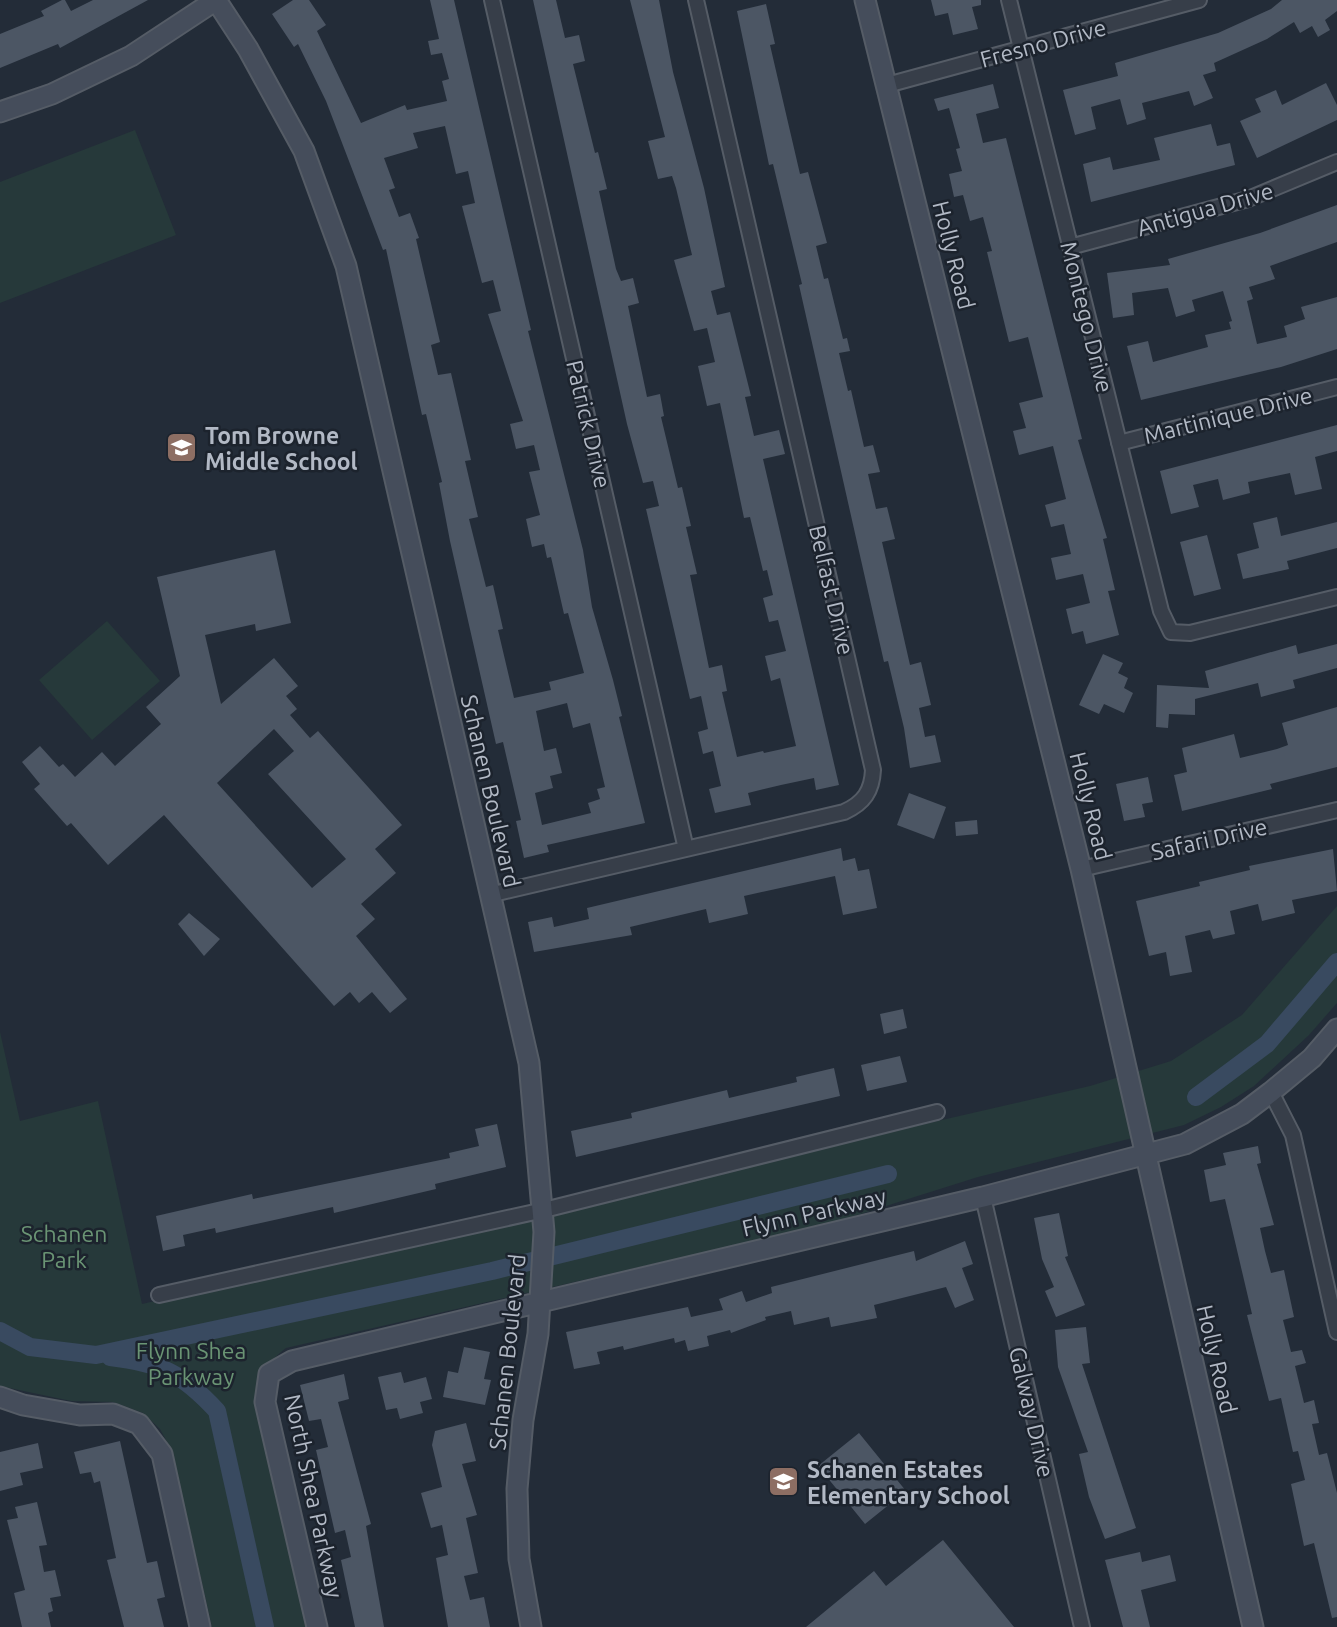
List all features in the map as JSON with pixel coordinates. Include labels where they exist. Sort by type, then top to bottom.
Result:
[{"type":"street","points":[[0,112],[52,94],[131,56],[216,0]]},
{"type":"street","name":"Schanen Boulevard","points":[[216,0],[248,49],[304,151],[346,266],[529,1063],[544,1210],[543,1270],[517,1489],[519,1559],[531,1627]]},
{"type":"street","name":"Patrick Drive","points":[[492,0],[686,849]]},
{"type":"street","name":"Belfast Drive","points":[[489,895],[844,812],[866,797],[873,783],[873,769],[696,0]]},
{"type":"street","name":"Holly Road","points":[[864,0],[1081,869],[1253,1627]]},
{"type":"street","name":"Montego Drive","points":[[1009,0],[1161,611],[1171,632],[1190,633],[1337,597]]},
{"type":"street","name":"Fresno Drive","points":[[887,85],[1199,0]]},
{"type":"street","name":"Antigua Drive","points":[[1070,247],[1248,199],[1337,162]]},
{"type":"street","name":"Martinique Drive","points":[[1119,443],[1337,387]]},
{"type":"street","name":"Safari Drive","points":[[1081,869],[1337,810]]},
{"type":"street","name":"Flynn Parkway","points":[[269,1374],[292,1361],[1145,1156],[1212,1132],[1271,1093],[1312,1058],[1337,1029]]},
{"type":"street","points":[[1271,1093],[1293,1135],[1337,1332]]},
{"type":"street","points":[[159,1295],[544,1210],[937,1112]]},
{"type":"street","name":"Galway Drive","points":[[983,1197],[1082,1627]]},
{"type":"street","name":"North Shea Parkway","points":[[269,1374],[265,1402],[317,1627]]},
{"type":"street","points":[[0,1396],[23,1405],[80,1415],[113,1414],[139,1424],[162,1454],[200,1627]]},
{"type":"green space","points":[[135,130],[176,235],[0,303],[0,182]]},
{"type":"green space","points":[[107,621],[160,681],[92,740],[39,680]]},
{"type":"green space","name":"Flynn Shea Parkway","points":[[1337,906],[1337,1003],[1309,1035],[1254,1086],[1221,1107],[1184,1125],[978,1177],[832,1223],[286,1348],[265,1370],[255,1399],[307,1627],[212,1627],[172,1451],[160,1429],[143,1413],[113,1402],[71,1401],[0,1386],[0,1032],[20,1121],[98,1101],[142,1304],[1090,1086],[1171,1061],[1242,1015]]},
{"type":"building","points":[[65,0],[71,11],[93,0],[148,0],[60,48],[58,44],[0,68],[0,34],[44,16],[41,11]]},
{"type":"building","points":[[293,0],[309,0],[326,25],[317,31],[361,123],[405,105],[407,110],[447,101],[442,81],[449,79],[442,53],[431,55],[428,41],[439,39],[430,0],[454,0],[531,330],[528,331],[583,550],[592,607],[622,716],[619,717],[645,823],[547,845],[549,852],[524,858],[516,821],[521,820],[503,742],[496,744],[450,541],[439,483],[442,482],[426,414],[422,415],[386,249],[383,250],[326,101],[298,44],[294,47],[272,14]],"holes":[[[445,126],[456,174],[468,171],[475,203],[462,206],[482,283],[493,280],[501,311],[488,314],[523,421],[510,424],[516,449],[534,445],[540,470],[529,472],[540,515],[526,519],[532,547],[544,544],[547,558],[551,557],[564,614],[568,613],[584,673],[549,682],[551,690],[514,698],[498,630],[503,629],[493,585],[486,587],[469,519],[478,517],[465,461],[471,460],[451,373],[438,375],[431,345],[440,342],[416,239],[419,238],[410,213],[399,217],[389,190],[395,188],[384,158],[418,148],[413,133]],[[567,703],[573,728],[590,723],[605,787],[597,789],[600,799],[588,803],[591,813],[542,825],[535,793],[553,788],[550,776],[562,773],[556,748],[544,751],[536,711]]]},
{"type":"building","points":[[533,0],[556,0],[565,38],[579,35],[585,61],[573,64],[595,153],[598,152],[607,189],[599,191],[616,269],[621,281],[633,278],[639,303],[628,306],[647,397],[660,394],[664,416],[661,417],[678,488],[682,487],[691,526],[686,527],[697,574],[690,575],[709,668],[722,665],[727,691],[722,692],[737,757],[796,746],[780,678],[771,681],[765,656],[786,651],[778,620],[769,622],[763,598],[773,595],[767,570],[763,571],[750,517],[744,518],[720,403],[707,406],[698,366],[715,362],[707,328],[694,331],[674,260],[692,255],[676,188],[672,176],[658,179],[648,141],[665,137],[630,0],[659,0],[673,72],[704,188],[725,287],[711,291],[717,315],[730,312],[751,396],[745,397],[754,436],[779,430],[785,454],[763,459],[839,785],[816,790],[814,778],[781,785],[748,793],[751,805],[715,813],[709,789],[721,786],[713,751],[703,754],[698,732],[708,729],[701,696],[690,699],[646,509],[659,506],[653,481],[643,483],[627,424]]},
{"type":"building","points":[[931,0],[981,0],[981,5],[972,7],[978,29],[953,35],[948,13],[935,16]]},
{"type":"building","points":[[1282,0],[1337,0],[1337,11],[1325,20],[1330,30],[1318,37],[1312,26],[1300,33],[1294,22],[1267,39],[1214,63],[1216,71],[1203,75],[1213,98],[1194,106],[1189,91],[1142,103],[1146,119],[1127,125],[1120,99],[1091,107],[1096,129],[1075,135],[1063,90],[1118,76],[1115,63],[1218,33],[1271,9]]},
{"type":"building","points":[[766,4],[775,44],[770,45],[800,174],[808,172],[827,243],[816,246],[824,279],[828,278],[843,339],[847,338],[850,351],[839,353],[848,391],[851,390],[864,447],[873,445],[880,472],[868,474],[876,509],[887,507],[895,539],[882,542],[910,665],[921,662],[931,705],[919,708],[925,737],[935,735],[941,762],[910,768],[904,728],[888,661],[884,662],[799,285],[802,284],[773,164],[769,165],[737,11]]},
{"type":"building","points":[[1326,83],[1337,105],[1337,120],[1257,158],[1240,121],[1261,112],[1255,99],[1276,90],[1282,105]]},
{"type":"building","points":[[993,84],[999,108],[976,114],[983,143],[1006,138],[1082,439],[1078,440],[1107,538],[1103,539],[1115,590],[1108,591],[1119,635],[1086,644],[1083,631],[1072,634],[1066,609],[1090,603],[1083,574],[1056,580],[1051,558],[1071,554],[1064,524],[1051,527],[1045,505],[1066,499],[1053,446],[1019,455],[1013,431],[1026,428],[1019,403],[1043,397],[1028,337],[1009,342],[987,252],[992,251],[983,217],[970,221],[963,195],[954,197],[949,174],[962,171],[956,149],[960,148],[949,108],[938,111],[934,99]]},
{"type":"building","points":[[1211,124],[1217,146],[1230,143],[1235,165],[1091,202],[1083,164],[1110,157],[1113,170],[1160,160],[1154,138]]},
{"type":"building","points":[[1337,205],[1337,242],[1270,266],[1275,279],[1249,287],[1253,299],[1247,301],[1257,344],[1287,337],[1284,326],[1305,319],[1301,307],[1337,297],[1337,349],[1281,367],[1141,400],[1127,346],[1148,341],[1153,362],[1208,347],[1205,335],[1231,329],[1229,322],[1232,321],[1223,291],[1192,300],[1195,311],[1176,317],[1168,288],[1132,293],[1134,315],[1113,318],[1107,273],[1170,265],[1168,259],[1260,233]]},
{"type":"building","points":[[1337,425],[1337,451],[1315,457],[1322,489],[1295,495],[1290,473],[1248,482],[1250,493],[1223,500],[1218,479],[1193,485],[1199,507],[1171,514],[1160,471]]},
{"type":"building","points":[[1277,517],[1281,536],[1337,522],[1337,548],[1287,561],[1289,569],[1243,579],[1237,554],[1259,548],[1253,523]]},
{"type":"building","points":[[1207,535],[1221,589],[1194,596],[1180,542]]},
{"type":"building","points":[[275,550],[291,623],[256,631],[255,624],[205,635],[221,704],[274,658],[298,686],[286,696],[297,709],[290,715],[310,738],[318,731],[402,825],[375,849],[396,873],[361,904],[375,919],[356,936],[407,999],[390,1013],[372,992],[359,1003],[350,992],[334,1006],[164,815],[108,865],[71,823],[67,826],[34,789],[40,784],[22,762],[40,746],[59,767],[63,764],[75,777],[102,752],[115,766],[161,724],[146,707],[180,676],[157,577]],"holes":[[[274,729],[294,751],[268,774],[346,859],[312,888],[217,783]]]},
{"type":"building","points":[[1337,644],[1337,668],[1293,680],[1295,688],[1261,697],[1258,683],[1195,699],[1195,715],[1169,714],[1168,728],[1156,727],[1157,685],[1209,688],[1205,671],[1296,645],[1298,654]]},
{"type":"building","points":[[1103,654],[1123,663],[1118,673],[1128,678],[1124,688],[1133,693],[1124,713],[1104,704],[1099,714],[1079,705]]},
{"type":"building","points":[[1337,707],[1337,767],[1270,784],[1272,789],[1182,811],[1174,775],[1187,772],[1182,748],[1234,734],[1240,758],[1277,749],[1288,745],[1282,723]]},
{"type":"building","points":[[1148,777],[1153,802],[1142,804],[1145,817],[1124,821],[1116,784]]},
{"type":"building","points":[[909,793],[946,807],[934,839],[897,825]]},
{"type":"building","points":[[977,820],[978,834],[956,836],[955,822]]},
{"type":"building","points":[[841,848],[843,861],[855,858],[858,871],[869,869],[877,908],[843,915],[835,876],[744,896],[748,914],[709,923],[706,909],[630,927],[632,935],[534,952],[528,922],[552,917],[554,927],[589,919],[587,908]]},
{"type":"building","points":[[1333,849],[1337,891],[1292,900],[1295,913],[1262,921],[1258,904],[1230,911],[1235,934],[1213,939],[1210,930],[1185,936],[1192,972],[1170,976],[1166,952],[1149,956],[1136,901],[1200,886],[1199,882],[1250,870],[1249,866]]},
{"type":"building","points":[[189,913],[220,939],[204,956],[178,924]]},
{"type":"building","points":[[903,1009],[907,1028],[884,1034],[880,1014]]},
{"type":"building","points":[[900,1056],[907,1082],[867,1091],[861,1065]]},
{"type":"building","points":[[834,1068],[840,1096],[576,1157],[571,1131],[632,1118],[631,1113],[727,1090],[729,1098],[797,1082],[796,1077]]},
{"type":"building","points":[[497,1124],[506,1167],[435,1184],[436,1189],[334,1213],[333,1207],[216,1233],[215,1228],[183,1235],[185,1246],[163,1251],[156,1216],[252,1194],[253,1199],[450,1158],[449,1153],[479,1146],[475,1129]]},
{"type":"building","points":[[1258,1146],[1261,1163],[1257,1164],[1274,1225],[1260,1228],[1265,1251],[1271,1273],[1284,1270],[1294,1317],[1283,1320],[1291,1352],[1302,1350],[1306,1363],[1295,1366],[1304,1403],[1314,1400],[1319,1423],[1312,1424],[1319,1455],[1327,1453],[1337,1493],[1337,1617],[1332,1618],[1314,1543],[1304,1546],[1291,1484],[1305,1480],[1298,1451],[1293,1452],[1281,1398],[1269,1401],[1247,1315],[1252,1314],[1225,1199],[1210,1202],[1204,1170],[1226,1165],[1223,1153]]},
{"type":"building","points":[[1059,1213],[1068,1256],[1065,1257],[1085,1305],[1056,1317],[1045,1291],[1054,1287],[1042,1259],[1034,1218]]},
{"type":"building","points":[[965,1241],[973,1264],[962,1268],[974,1300],[955,1308],[946,1287],[874,1305],[877,1318],[831,1327],[829,1317],[794,1325],[791,1311],[765,1317],[766,1320],[731,1333],[730,1330],[707,1336],[709,1346],[688,1351],[685,1340],[675,1343],[674,1338],[624,1350],[623,1346],[597,1352],[600,1364],[574,1369],[566,1332],[688,1307],[691,1317],[723,1310],[719,1299],[742,1291],[746,1302],[772,1293],[771,1287],[914,1251],[916,1261]]},
{"type":"building","points":[[1086,1327],[1090,1363],[1082,1364],[1136,1528],[1105,1539],[1089,1497],[1079,1454],[1088,1452],[1058,1367],[1055,1330]]},
{"type":"building","points":[[464,1347],[490,1352],[484,1379],[491,1380],[485,1405],[443,1397],[448,1371],[458,1373]]},
{"type":"building","points":[[401,1372],[404,1383],[426,1377],[432,1399],[420,1402],[423,1413],[400,1419],[397,1408],[386,1410],[378,1377]]},
{"type":"building","points":[[344,1374],[349,1399],[338,1402],[371,1524],[366,1526],[384,1627],[355,1627],[341,1560],[351,1557],[345,1530],[335,1533],[316,1450],[328,1447],[321,1419],[309,1421],[300,1385]]},
{"type":"building","points":[[466,1423],[476,1461],[462,1464],[477,1515],[466,1518],[478,1573],[464,1576],[470,1600],[484,1597],[490,1627],[448,1627],[436,1558],[448,1555],[442,1525],[431,1528],[421,1493],[442,1487],[432,1445],[435,1431]]},
{"type":"building","points":[[859,1433],[906,1491],[865,1524],[818,1466]]},
{"type":"building","points":[[120,1441],[147,1563],[157,1561],[165,1597],[157,1599],[164,1627],[124,1627],[107,1560],[116,1558],[100,1481],[94,1483],[91,1472],[80,1474],[74,1452]]},
{"type":"building","points":[[38,1443],[43,1468],[20,1473],[23,1485],[0,1491],[0,1452]]},
{"type":"building","points":[[37,1502],[47,1545],[39,1546],[44,1572],[55,1570],[61,1596],[50,1598],[53,1611],[48,1613],[51,1627],[22,1627],[14,1593],[25,1590],[7,1520],[18,1518],[15,1507]]},
{"type":"building","points":[[943,1540],[1014,1627],[806,1627],[874,1571],[886,1586]]},
{"type":"building","points":[[1140,1552],[1142,1562],[1170,1555],[1176,1581],[1141,1590],[1150,1627],[1123,1627],[1105,1560]]},
{"type":"waterway","points":[[1196,1097],[1267,1044],[1337,962]]},
{"type":"waterway","points":[[0,1331],[30,1347],[96,1355],[492,1271],[888,1174]]},
{"type":"waterway","points":[[110,1357],[143,1363],[170,1372],[193,1387],[217,1411],[265,1627]]},
{"type":"place","name":"Tom Browne Middle School","points":[[182,448]]},
{"type":"place","name":"Schanen Estates Elementary School","points":[[784,1482]]},
{"type":"park label","name":"Schanen Park","points":[[64,1246]]}]
